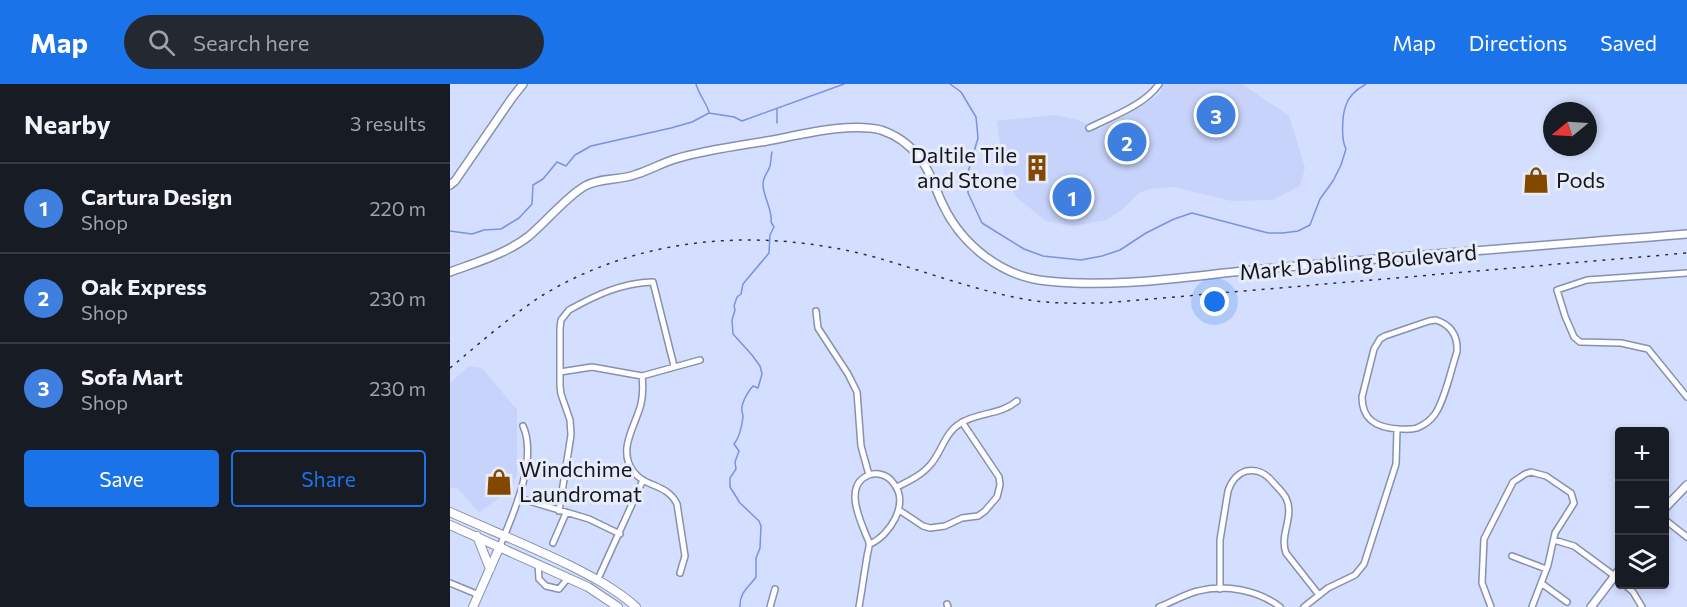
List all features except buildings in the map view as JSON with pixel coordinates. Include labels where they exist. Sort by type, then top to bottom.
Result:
[{"type":"main road","points":[[450,512],[598,579],[636,607]]},
{"type":"main road","points":[[450,525],[588,587],[618,607]]},
{"type":"main road","points":[[477,536],[490,569]]},
{"type":"main road","points":[[473,607],[500,546]]},
{"type":"street","points":[[450,185],[523,84]]},
{"type":"street","points":[[1089,128],[1143,100],[1153,93],[1159,84]]},
{"type":"street","name":"Mark Dabling Boulevard","points":[[450,272],[496,255],[520,243],[580,189],[594,182],[636,175],[675,159],[717,149],[859,127],[895,136],[914,151],[930,172],[953,223],[978,252],[1021,276],[1042,281],[1134,282],[1687,234]]},
{"type":"street","points":[[1687,273],[1587,280],[1557,290],[1574,337],[1580,342],[1621,343],[1648,349],[1687,396]]},
{"type":"street","points":[[559,511],[571,428],[561,394],[561,320],[569,310],[607,290],[653,282],[674,366]]},
{"type":"street","points":[[816,311],[818,328],[857,392],[861,446],[869,475]]},
{"type":"street","points":[[1429,321],[1442,322],[1453,330],[1458,344],[1439,407],[1422,426],[1397,429],[1378,426],[1364,410],[1362,398],[1374,349],[1380,339],[1385,336],[1429,321]]},
{"type":"street","points":[[560,372],[592,367],[642,376],[700,360]]},
{"type":"street","points":[[642,376],[642,400],[628,436],[629,464],[633,471],[644,480],[664,489],[677,504],[685,555],[680,573]]},
{"type":"street","points":[[897,487],[927,469],[947,436],[962,422],[1009,408],[1017,401]]},
{"type":"street","points":[[899,510],[923,526],[936,528],[962,518],[982,514],[997,497],[999,477],[962,422]]},
{"type":"street","points":[[500,546],[519,498],[525,472],[528,436],[523,426]]},
{"type":"street","points":[[1304,607],[1328,588],[1354,575],[1364,564],[1396,464],[1397,429]]},
{"type":"street","points":[[1220,589],[1220,540],[1228,491],[1230,484],[1239,474],[1252,471],[1266,475],[1287,500],[1289,512],[1284,548],[1319,595]]},
{"type":"street","points":[[1491,607],[1482,583],[1484,539],[1513,482],[1531,472],[1546,476],[1571,493],[1574,503],[1558,527],[1532,607]]},
{"type":"street","points":[[859,607],[870,544],[854,496],[859,483],[869,475],[880,474],[887,477],[897,487],[899,510],[883,536],[870,544]]},
{"type":"street","points":[[598,579],[644,480]]},
{"type":"street","points":[[1669,504],[1687,485]]},
{"type":"street","points":[[519,498],[589,519],[620,534]]},
{"type":"street","points":[[553,543],[566,513]]},
{"type":"street","points":[[1669,522],[1687,537]]},
{"type":"street","points":[[1554,540],[1574,546],[1615,577]]},
{"type":"street","points":[[1512,556],[1546,569]]},
{"type":"street","points":[[538,564],[539,579],[546,586],[559,589],[568,578]]},
{"type":"street","points":[[1591,607],[1615,580]]},
{"type":"street","points":[[450,583],[478,595]]},
{"type":"street","points":[[1541,583],[1567,602]]},
{"type":"street","points":[[770,607],[775,589]]},
{"type":"street","points":[[1159,607],[1198,591],[1220,589],[1250,592],[1280,607]]},
{"type":"street","points":[[1629,589],[1642,607]]},
{"type":"shaded area","points":[[1163,84],[1242,84],[1289,116],[1305,168],[1300,186],[1273,200],[1232,201],[1174,187],[1149,189],[1139,193],[1123,209],[1106,220],[1075,226],[1046,221],[1016,197],[1004,173],[997,121],[1056,115],[1075,119],[1099,129],[1159,95]]},
{"type":"shaded area","points":[[469,366],[482,368],[517,410],[517,474],[511,490],[479,512],[458,489],[450,487],[450,383]]},
{"type":"waterway","points":[[696,84],[709,112]]},
{"type":"waterway","points":[[450,231],[472,234],[484,230],[501,229],[519,218],[532,204],[533,185],[543,179],[557,162],[566,166],[575,155],[591,146],[671,128],[692,122],[709,113],[734,117],[742,121],[844,84]]},
{"type":"waterway","points":[[950,84],[961,92],[976,117],[978,138],[968,172],[968,193],[982,223],[1024,249],[1043,256],[1081,260],[1120,250],[1146,233],[1192,213],[1268,233],[1298,231],[1310,225],[1320,199],[1341,165],[1346,149],[1343,127],[1347,101],[1366,84]]},
{"type":"waterway","points":[[777,109],[777,123]]},
{"type":"waterway","points":[[740,607],[743,594],[756,577],[756,558],[760,548],[761,526],[759,521],[740,503],[730,487],[730,478],[736,469],[735,462],[739,451],[734,444],[742,424],[743,404],[753,386],[758,388],[762,374],[760,366],[733,334],[732,320],[734,306],[737,297],[741,294],[743,284],[769,253],[770,235],[774,227],[763,184],[770,166],[772,152]]},
{"type":"railway","points":[[450,368],[531,303],[582,275],[622,259],[664,248],[706,242],[749,240],[793,242],[836,248],[996,293],[1053,303],[1104,303],[1687,253]]},
{"type":"place","name":"Sofa Mart","points":[[1216,115]]},
{"type":"place","name":"Oak Express","points":[[1127,142]]},
{"type":"place","name":"Daltile Tile and Stone","points":[[1037,168]]},
{"type":"place","name":"Pods","points":[[1536,180]]},
{"type":"place","name":"Cartura Design","points":[[1072,197]]},
{"type":"place","name":"Windchime Laundromat","points":[[499,482]]}]
